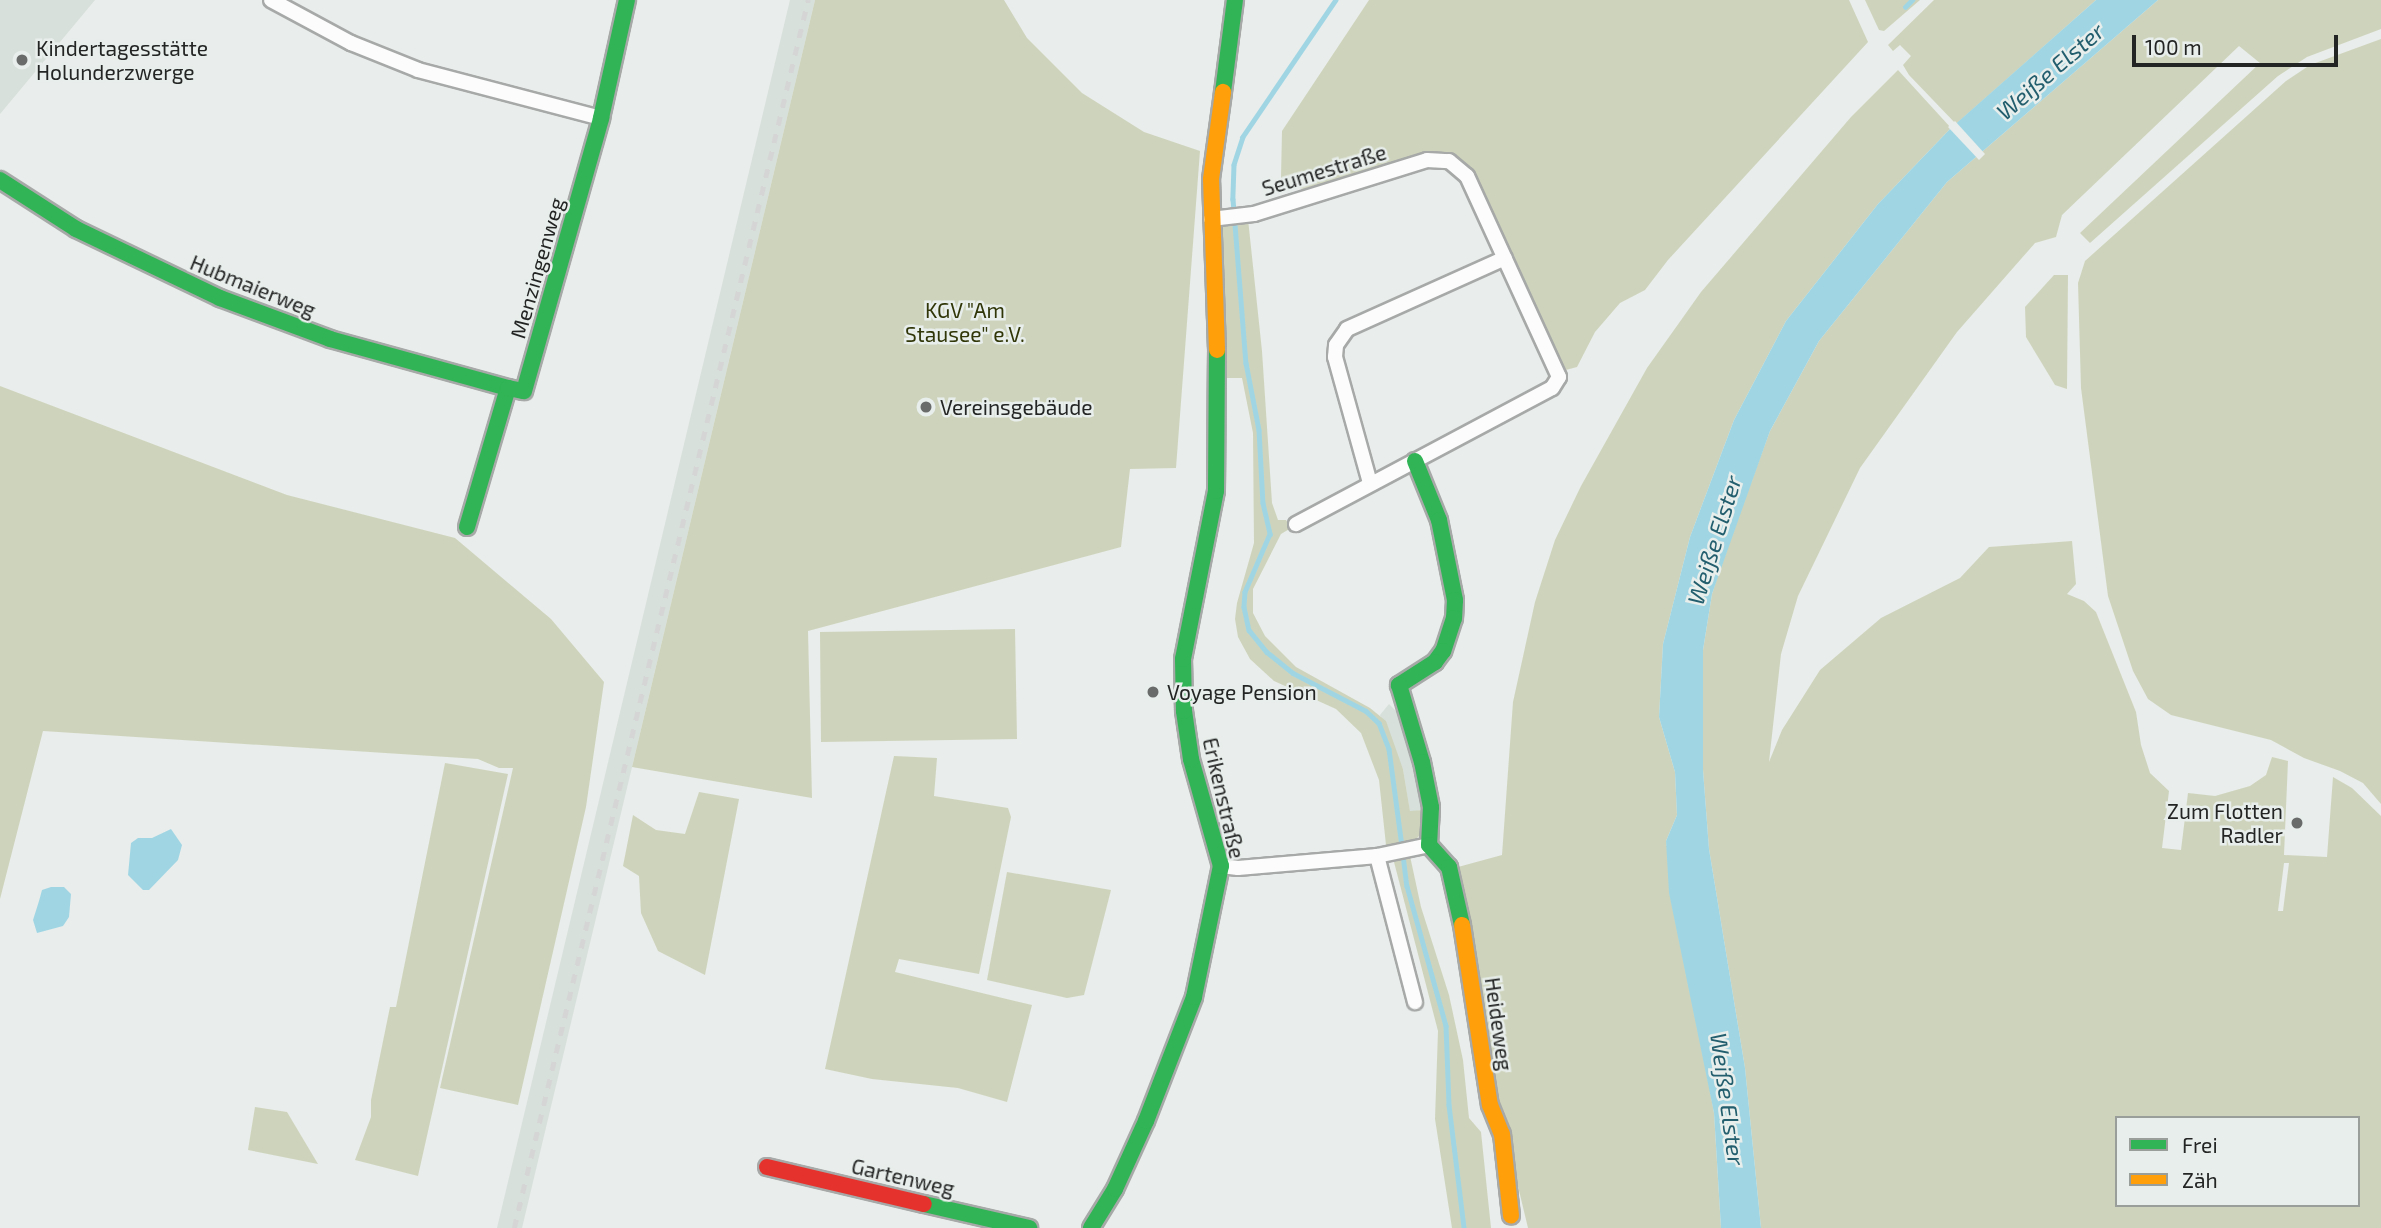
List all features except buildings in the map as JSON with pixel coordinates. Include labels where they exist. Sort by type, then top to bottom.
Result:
[{"type":"street","points":[[271,0],[351,43],[418,70],[600,118]]},
{"type":"street","name":"Menzingenweg","points":[[508,388],[524,391],[600,118],[628,0]]},
{"type":"street","points":[[1220,219],[1215,135],[1235,0]]},
{"type":"street","name":"Seumestraße","points":[[1220,219],[1245,216],[1427,160],[1449,161],[1467,176],[1505,258]]},
{"type":"street","name":"Hubmaierweg","points":[[0,180],[76,229],[220,298],[330,339],[508,388]]},
{"type":"street","name":"Erikenstraße","points":[[1091,1228],[1115,1189],[1146,1121],[1194,997],[1221,866],[1191,759],[1184,711],[1183,659],[1191,606],[1213,511],[1219,398],[1220,219]]},
{"type":"street","points":[[1296,524],[1552,388],[1559,377],[1505,258],[1348,329],[1336,345],[1335,356],[1370,483]]},
{"type":"street","points":[[467,527],[508,388]]},
{"type":"street","points":[[1221,866],[1238,868],[1377,856],[1429,845],[1430,807],[1422,762],[1399,685],[1434,662],[1443,651],[1454,618],[1455,600],[1439,520],[1415,461]]},
{"type":"street","name":"Heideweg","points":[[1429,845],[1449,867],[1466,942],[1490,1105],[1502,1134],[1511,1216]]},
{"type":"street","points":[[1377,856],[1415,1002]]},
{"type":"street","name":"Gartenweg","points":[[767,1167],[1029,1228]]},
{"type":"shaded area","name":"Kindertagesstätte Holunderzwerge","points":[[0,0],[95,0],[0,114]]},
{"type":"shaded area","points":[[790,0],[815,0],[522,1228],[497,1228]]},
{"type":"shaded area","points":[[1389,704],[1399,714],[1416,764],[1423,810],[1410,812],[1403,769],[1380,715]]},
{"type":"green space","name":"KGV \"Am Stausee\" e.V.","points":[[815,0],[1004,0],[1027,38],[1082,93],[1144,132],[1200,151],[1176,468],[1130,469],[1121,547],[808,631],[812,798],[632,767]]},
{"type":"green space","points":[[1369,0],[1849,0],[1868,42],[1668,260],[1645,290],[1620,303],[1595,332],[1577,367],[1562,371],[1471,173],[1461,162],[1452,156],[1308,190],[1286,185],[1281,177],[1282,131]]},
{"type":"green space","points":[[1865,0],[1920,0],[1884,31],[1879,30]]},
{"type":"green space","points":[[1934,0],[2096,0],[1956,124],[1909,75],[1903,65],[1911,56],[1900,45],[1893,51],[1888,45]]},
{"type":"green space","points":[[2158,0],[2381,0],[2381,29],[2307,57],[2278,76],[2090,243],[2080,233],[2260,63],[2239,46],[2062,215],[2056,237],[2035,243],[1957,332],[1860,468],[1798,596],[1781,654],[1769,762],[1782,730],[1820,670],[1881,618],[1960,578],[1989,547],[2072,541],[2076,584],[2067,594],[2084,601],[2096,612],[2136,712],[2141,745],[2150,773],[2169,791],[2162,848],[2181,850],[2188,793],[2215,796],[2250,786],[2266,775],[2272,757],[2288,761],[2284,855],[2327,857],[2333,777],[2352,788],[2381,816],[2381,1228],[1761,1228],[1745,1068],[1709,849],[1703,770],[1703,650],[1712,594],[1770,431],[1819,341],[1947,182]],"holes":[[[2284,863],[2289,863],[2283,911],[2278,911]]]},
{"type":"green space","points":[[2381,39],[2381,804],[2363,783],[2340,771],[2304,758],[2271,740],[2171,715],[2148,699],[2133,671],[2108,596],[2081,388],[2078,283],[2085,261],[2286,81],[2310,65]]},
{"type":"green space","points":[[1898,70],[1951,128],[1878,204],[1786,321],[1734,420],[1690,537],[1663,644],[1659,717],[1675,772],[1677,815],[1666,841],[1714,1113],[1721,1228],[1528,1228],[1494,1086],[1458,867],[1502,855],[1513,702],[1535,602],[1555,540],[1581,486],[1647,368],[1701,292],[1851,117]]},
{"type":"green space","points":[[1248,219],[1262,351],[1272,503],[1278,520],[1286,520],[1291,528],[1281,534],[1253,589],[1253,613],[1265,636],[1296,667],[1370,708],[1386,721],[1403,769],[1410,811],[1423,810],[1420,835],[1411,844],[1393,848],[1386,845],[1379,780],[1361,733],[1336,709],[1274,681],[1250,659],[1238,637],[1235,619],[1237,603],[1254,543],[1253,433],[1242,378],[1227,378],[1217,232],[1228,222]]},
{"type":"green space","points":[[2054,275],[2068,275],[2067,389],[2055,385],[2026,337],[2025,307]]},
{"type":"green space","points":[[0,386],[287,495],[455,538],[551,619],[604,682],[586,807],[518,1105],[440,1088],[513,768],[499,768],[478,759],[43,731],[0,899]]},
{"type":"green space","points":[[1015,629],[1017,739],[821,742],[820,632]]},
{"type":"green space","points":[[894,756],[937,758],[934,796],[1008,808],[1011,817],[979,974],[899,959],[895,972],[1032,1005],[1007,1102],[958,1088],[872,1079],[825,1069]]},
{"type":"green space","points":[[445,763],[508,774],[418,1176],[355,1160],[371,1117],[371,1100],[390,1007],[396,1007]]},
{"type":"green space","points":[[699,792],[739,799],[705,975],[658,951],[641,913],[639,876],[623,866],[633,815],[656,830],[685,834]]},
{"type":"green space","points":[[1410,856],[1421,907],[1449,995],[1463,1060],[1469,1118],[1481,1132],[1491,1228],[1452,1228],[1435,1119],[1438,1031],[1394,862]]},
{"type":"green space","points":[[1007,872],[1111,890],[1084,995],[1067,998],[987,980]]},
{"type":"green space","points":[[255,1107],[287,1112],[318,1164],[248,1150]]},
{"type":"water","name":"Weiße Elster","points":[[2096,0],[2158,0],[1947,182],[1819,341],[1770,431],[1712,594],[1703,650],[1703,770],[1709,849],[1745,1068],[1761,1228],[1721,1228],[1714,1113],[1669,893],[1666,841],[1677,815],[1675,772],[1659,717],[1663,644],[1690,537],[1734,420],[1786,321],[1878,204],[1951,128]]},
{"type":"water","points":[[171,829],[182,845],[178,860],[149,890],[143,890],[128,875],[131,843],[138,838],[152,838]]},
{"type":"water","points":[[64,887],[71,894],[69,917],[63,926],[37,933],[33,920],[42,890]]},
{"type":"pier","points":[[1955,121],[1985,154],[1979,160],[1948,127]]},
{"type":"waterway","points":[[1336,0],[1243,137],[1234,165],[1233,199],[1246,363],[1259,430],[1263,503],[1270,534],[1245,592],[1244,607],[1249,630],[1267,652],[1293,673],[1366,711],[1379,723],[1389,749],[1402,846]]},
{"type":"waterway","points":[[1905,7],[1912,0]]},
{"type":"waterway","points":[[1403,855],[1407,886],[1446,1026],[1449,1105],[1464,1228]]},
{"type":"railway","points":[[514,1228],[808,0]]},
{"type":"traffic: fast","points":[[467,527],[508,388],[524,391],[601,118],[627,0]]},
{"type":"traffic: fast","points":[[1223,92],[1235,0]]},
{"type":"traffic: fast","points":[[0,180],[76,229],[220,298],[330,339],[508,388]]},
{"type":"traffic: fast","points":[[1091,1228],[1115,1189],[1146,1121],[1194,997],[1221,866],[1191,759],[1184,711],[1183,659],[1216,491],[1217,350]]},
{"type":"traffic: fast","points":[[1415,461],[1439,520],[1455,600],[1454,618],[1443,651],[1435,662],[1399,685],[1422,762],[1431,807],[1429,845],[1449,867],[1462,925]]},
{"type":"traffic: fast","points":[[924,1204],[1029,1228]]},
{"type":"traffic: slow","points":[[1217,350],[1211,179],[1223,92]]},
{"type":"traffic: slow","points":[[1462,925],[1490,1105],[1502,1134],[1511,1216]]},
{"type":"traffic: jam","points":[[767,1167],[924,1204]]},
{"type":"place","name":"Kindertagesstätte Holunderzwerge","points":[[22,60]]},
{"type":"place","name":"Vereinsgebäude","points":[[926,407]]},
{"type":"place","name":"Voyage Pension","points":[[1153,692]]},
{"type":"place","name":"Zum Flotten Radler","points":[[2297,823]]}]
